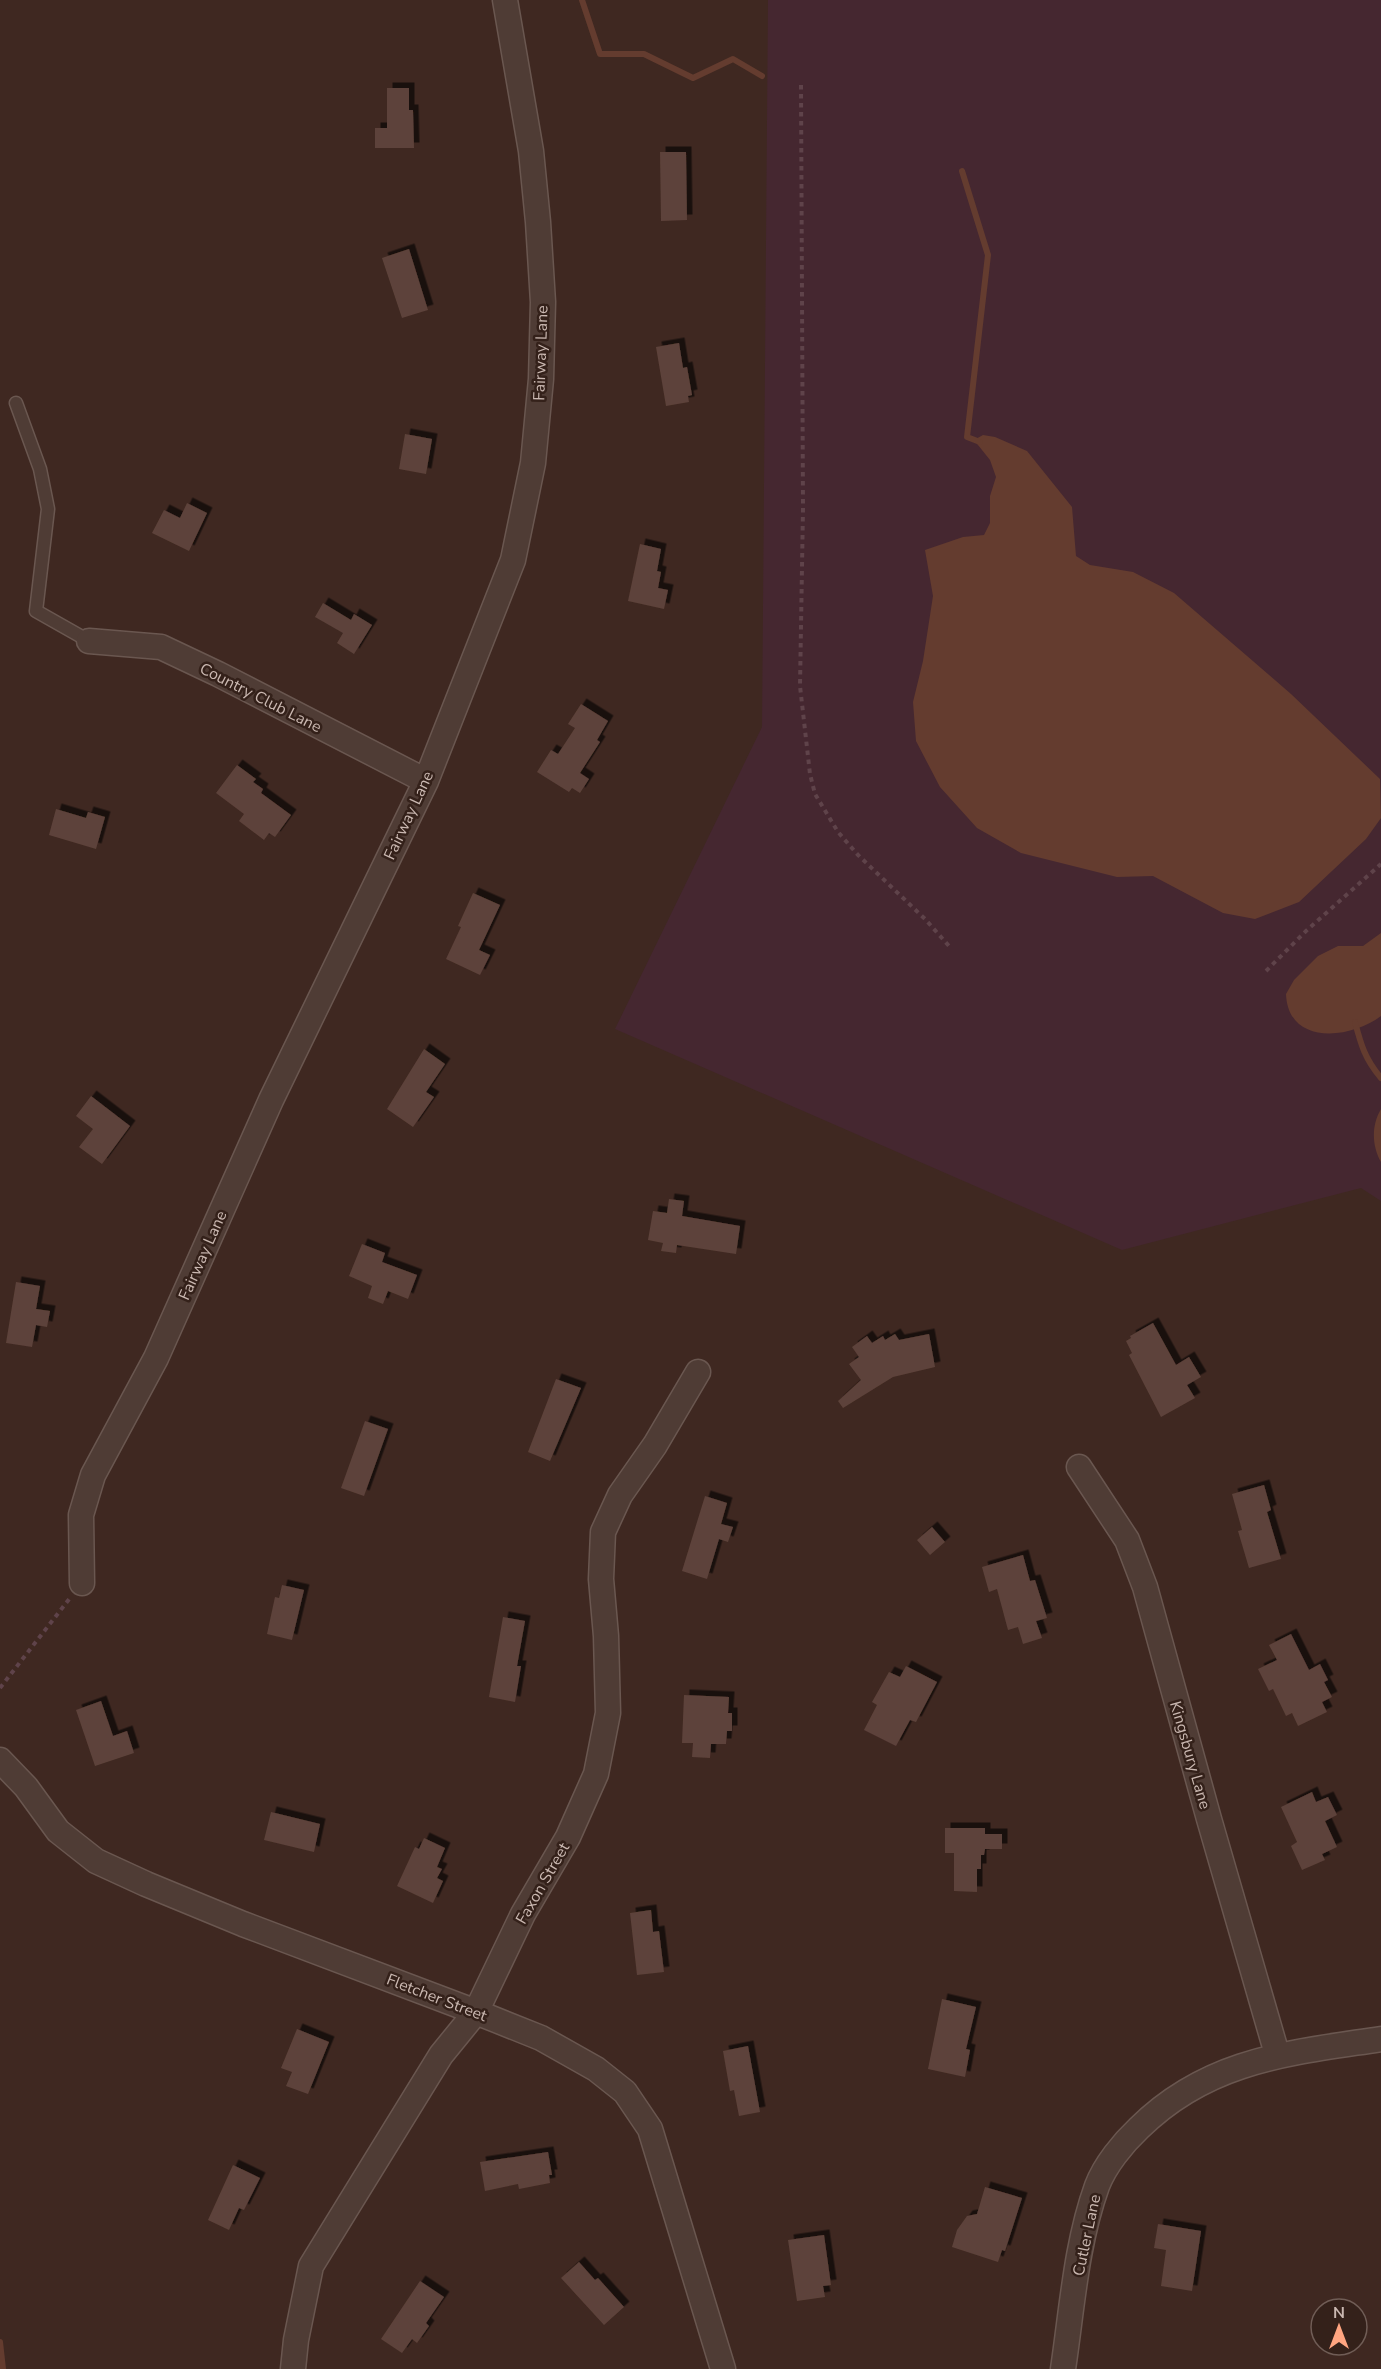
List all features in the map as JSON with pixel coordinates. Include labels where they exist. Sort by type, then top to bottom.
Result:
[{"type":"street","name":"Fairway Lane","points":[[82,1583],[81,1515],[93,1475],[156,1358],[271,1100],[426,781],[513,560],[533,463],[541,379],[542,280],[531,151],[506,0]]},
{"type":"street","name":"Country Club Lane","points":[[88,641],[161,647],[426,781]]},
{"type":"street","name":"Faxon Street","points":[[293,2369],[296,2340],[311,2266],[441,2055],[476,2012],[523,1914],[568,1837],[596,1774],[608,1713],[606,1636],[600,1579],[603,1532],[621,1495],[656,1445],[698,1372]]},
{"type":"street","name":"Kingsbury Lane","points":[[1079,1467],[1127,1540],[1145,1587],[1277,2054]]},
{"type":"street","name":"Fletcher Street","points":[[0,1760],[26,1787],[58,1831],[96,1861],[243,1924],[541,2038],[596,2068],[626,2092],[651,2129],[723,2369]]},
{"type":"street","name":"Cutler Lane","points":[[1063,2369],[1083,2234],[1098,2184],[1124,2143],[1156,2111],[1210,2077],[1277,2054],[1381,2039]]},
{"type":"lane","points":[[16,403],[40,469],[48,509],[36,611],[88,641]]},
{"type":"path","points":[[801,85],[803,508],[800,686],[810,774],[815,794],[838,832],[858,855],[925,918],[949,946]]},
{"type":"path","points":[[1266,971],[1306,931],[1381,864]]},
{"type":"path","points":[[0,1688],[82,1583]]},
{"type":"shaded area","points":[[768,0],[1381,0],[1381,1201],[1361,1188],[1122,1250],[615,1029],[762,727]]},
{"type":"shaded area","points":[[983,435],[995,437],[1027,451],[1072,507],[1076,556],[1090,565],[1133,572],[1174,593],[1291,694],[1380,779],[1381,818],[1366,839],[1299,902],[1255,919],[1223,913],[1153,876],[1117,877],[1021,853],[977,828],[940,787],[916,741],[913,702],[923,661],[933,596],[925,550],[963,537],[984,535],[990,523],[990,496],[996,477],[990,460],[974,440]]},
{"type":"shaded area","points":[[1381,933],[1381,1016],[1354,1030],[1338,1033],[1309,1030],[1297,1023],[1289,1011],[1286,994],[1294,980],[1318,956],[1338,946],[1363,946]]},
{"type":"shaded area","points":[[1381,1109],[1381,1162],[1376,1149],[1374,1129]]},
{"type":"building","points":[[387,88],[409,88],[409,110],[413,110],[414,148],[375,148],[375,128],[387,128]]},
{"type":"building","points":[[660,152],[686,152],[687,220],[661,221]]},
{"type":"building","points":[[409,249],[428,310],[402,318],[382,258]]},
{"type":"building","points":[[679,343],[683,368],[687,367],[692,395],[688,396],[689,402],[666,406],[656,347]]},
{"type":"building","points":[[405,434],[432,439],[426,474],[399,469]]},
{"type":"building","points":[[187,503],[207,513],[189,551],[152,533],[164,510],[180,518]]},
{"type":"building","points":[[640,544],[661,549],[657,571],[661,572],[658,588],[668,590],[664,609],[628,601]]},
{"type":"building","points":[[323,603],[351,620],[354,614],[372,625],[354,654],[337,643],[343,633],[315,617]]},
{"type":"building","points":[[581,704],[608,721],[597,740],[600,742],[580,773],[589,779],[580,793],[572,788],[569,792],[537,772],[551,750],[558,754],[575,728],[568,724]]},
{"type":"building","points":[[237,765],[256,779],[253,782],[263,789],[261,793],[291,815],[275,837],[269,833],[264,840],[239,821],[244,814],[216,793]]},
{"type":"building","points":[[56,809],[86,818],[88,812],[105,817],[96,849],[49,835]]},
{"type":"building","points":[[473,893],[500,905],[479,950],[490,955],[480,975],[446,959]]},
{"type":"building","points":[[424,1049],[445,1064],[426,1092],[434,1097],[413,1127],[387,1109]]},
{"type":"building","points":[[91,1096],[130,1126],[102,1164],[79,1147],[93,1129],[76,1116]]},
{"type":"building","points":[[669,1199],[684,1201],[682,1216],[740,1226],[736,1254],[677,1245],[676,1253],[661,1251],[663,1243],[648,1240],[653,1211],[667,1213]]},
{"type":"building","points":[[362,1244],[385,1253],[382,1262],[417,1275],[408,1299],[388,1291],[383,1304],[368,1298],[372,1286],[349,1276]]},
{"type":"building","points":[[16,1282],[40,1286],[36,1309],[50,1311],[47,1327],[36,1325],[32,1347],[6,1343]]},
{"type":"building","points":[[1153,1323],[1176,1365],[1189,1357],[1201,1377],[1187,1385],[1195,1398],[1161,1417],[1129,1355],[1132,1353],[1126,1341],[1131,1338],[1130,1336]]},
{"type":"building","points":[[895,1334],[899,1340],[929,1334],[935,1367],[893,1377],[843,1408],[838,1401],[861,1380],[849,1364],[859,1357],[852,1347],[867,1336],[872,1343],[883,1336],[885,1340]]},
{"type":"building","points":[[556,1379],[581,1388],[550,1461],[528,1452]]},
{"type":"building","points":[[365,1421],[388,1429],[364,1496],[341,1488]]},
{"type":"building","points":[[1264,1485],[1271,1510],[1267,1512],[1281,1559],[1249,1568],[1238,1531],[1242,1530],[1232,1494]]},
{"type":"building","points":[[705,1496],[727,1503],[721,1524],[733,1527],[728,1542],[719,1539],[707,1579],[682,1571]]},
{"type":"building","points":[[932,1527],[945,1542],[930,1555],[917,1540]]},
{"type":"building","points":[[1023,1555],[1030,1581],[1035,1580],[1047,1618],[1036,1621],[1042,1638],[1023,1644],[1018,1627],[1008,1630],[997,1589],[989,1592],[982,1567]]},
{"type":"building","points":[[282,1585],[304,1590],[292,1640],[267,1634],[275,1597],[279,1598]]},
{"type":"building","points":[[503,1617],[525,1621],[517,1666],[521,1666],[515,1702],[489,1697]]},
{"type":"building","points":[[1291,1634],[1309,1670],[1320,1664],[1328,1680],[1324,1682],[1332,1697],[1322,1702],[1327,1712],[1298,1726],[1292,1713],[1286,1716],[1273,1689],[1269,1691],[1258,1669],[1277,1660],[1269,1645]]},
{"type":"building","points":[[906,1666],[937,1682],[916,1722],[910,1720],[896,1746],[864,1730],[877,1705],[872,1702],[889,1672],[900,1677]]},
{"type":"building","points":[[684,1695],[729,1697],[728,1713],[732,1713],[732,1731],[727,1731],[726,1744],[711,1744],[710,1758],[692,1757],[693,1743],[682,1743]]},
{"type":"building","points":[[101,1701],[113,1736],[127,1731],[134,1753],[95,1766],[76,1710]]},
{"type":"building","points":[[1312,1792],[1316,1802],[1328,1797],[1337,1815],[1325,1821],[1337,1847],[1322,1854],[1325,1860],[1302,1870],[1291,1846],[1297,1842],[1281,1807]]},
{"type":"building","points":[[271,1812],[320,1824],[314,1852],[264,1840]]},
{"type":"building","points":[[945,1828],[985,1828],[985,1834],[1002,1834],[1002,1849],[985,1849],[984,1855],[981,1855],[981,1869],[977,1869],[977,1892],[954,1891],[954,1853],[945,1853]]},
{"type":"building","points":[[424,1838],[445,1848],[437,1867],[442,1869],[437,1878],[443,1881],[433,1903],[397,1886],[415,1847],[419,1849]]},
{"type":"building","points":[[651,1910],[653,1932],[659,1931],[664,1972],[637,1975],[630,1913]]},
{"type":"building","points":[[942,1999],[976,2007],[966,2049],[970,2050],[965,2077],[928,2069]]},
{"type":"building","points":[[297,2029],[329,2042],[308,2094],[286,2086],[292,2072],[281,2068]]},
{"type":"building","points":[[748,2046],[760,2112],[739,2116],[734,2090],[730,2091],[723,2051]]},
{"type":"building","points":[[548,2152],[552,2175],[549,2175],[550,2183],[519,2189],[518,2184],[485,2191],[480,2162]]},
{"type":"building","points":[[233,2165],[260,2178],[244,2210],[239,2208],[229,2230],[208,2220]]},
{"type":"building","points":[[985,2187],[1022,2198],[1005,2251],[1002,2250],[998,2262],[952,2247],[957,2230],[967,2216],[977,2214]]},
{"type":"building","points":[[1158,2224],[1201,2231],[1192,2291],[1161,2286],[1166,2250],[1154,2248]]},
{"type":"building","points":[[824,2235],[831,2285],[823,2286],[825,2297],[797,2301],[788,2240]]},
{"type":"building","points":[[579,2262],[595,2280],[598,2278],[624,2307],[604,2325],[561,2278]]},
{"type":"building","points":[[420,2281],[444,2297],[426,2323],[429,2326],[417,2343],[412,2339],[402,2353],[381,2339]]},
{"type":"waterway","points":[[582,0],[600,54],[644,54],[693,78],[733,59],[762,76]]},
{"type":"waterway","points":[[962,171],[988,255],[967,437],[980,442]]},
{"type":"waterway","points":[[1355,1022],[1364,1052],[1381,1078]]},
{"type":"waterway","points":[[0,2342],[3,2369]]}]
